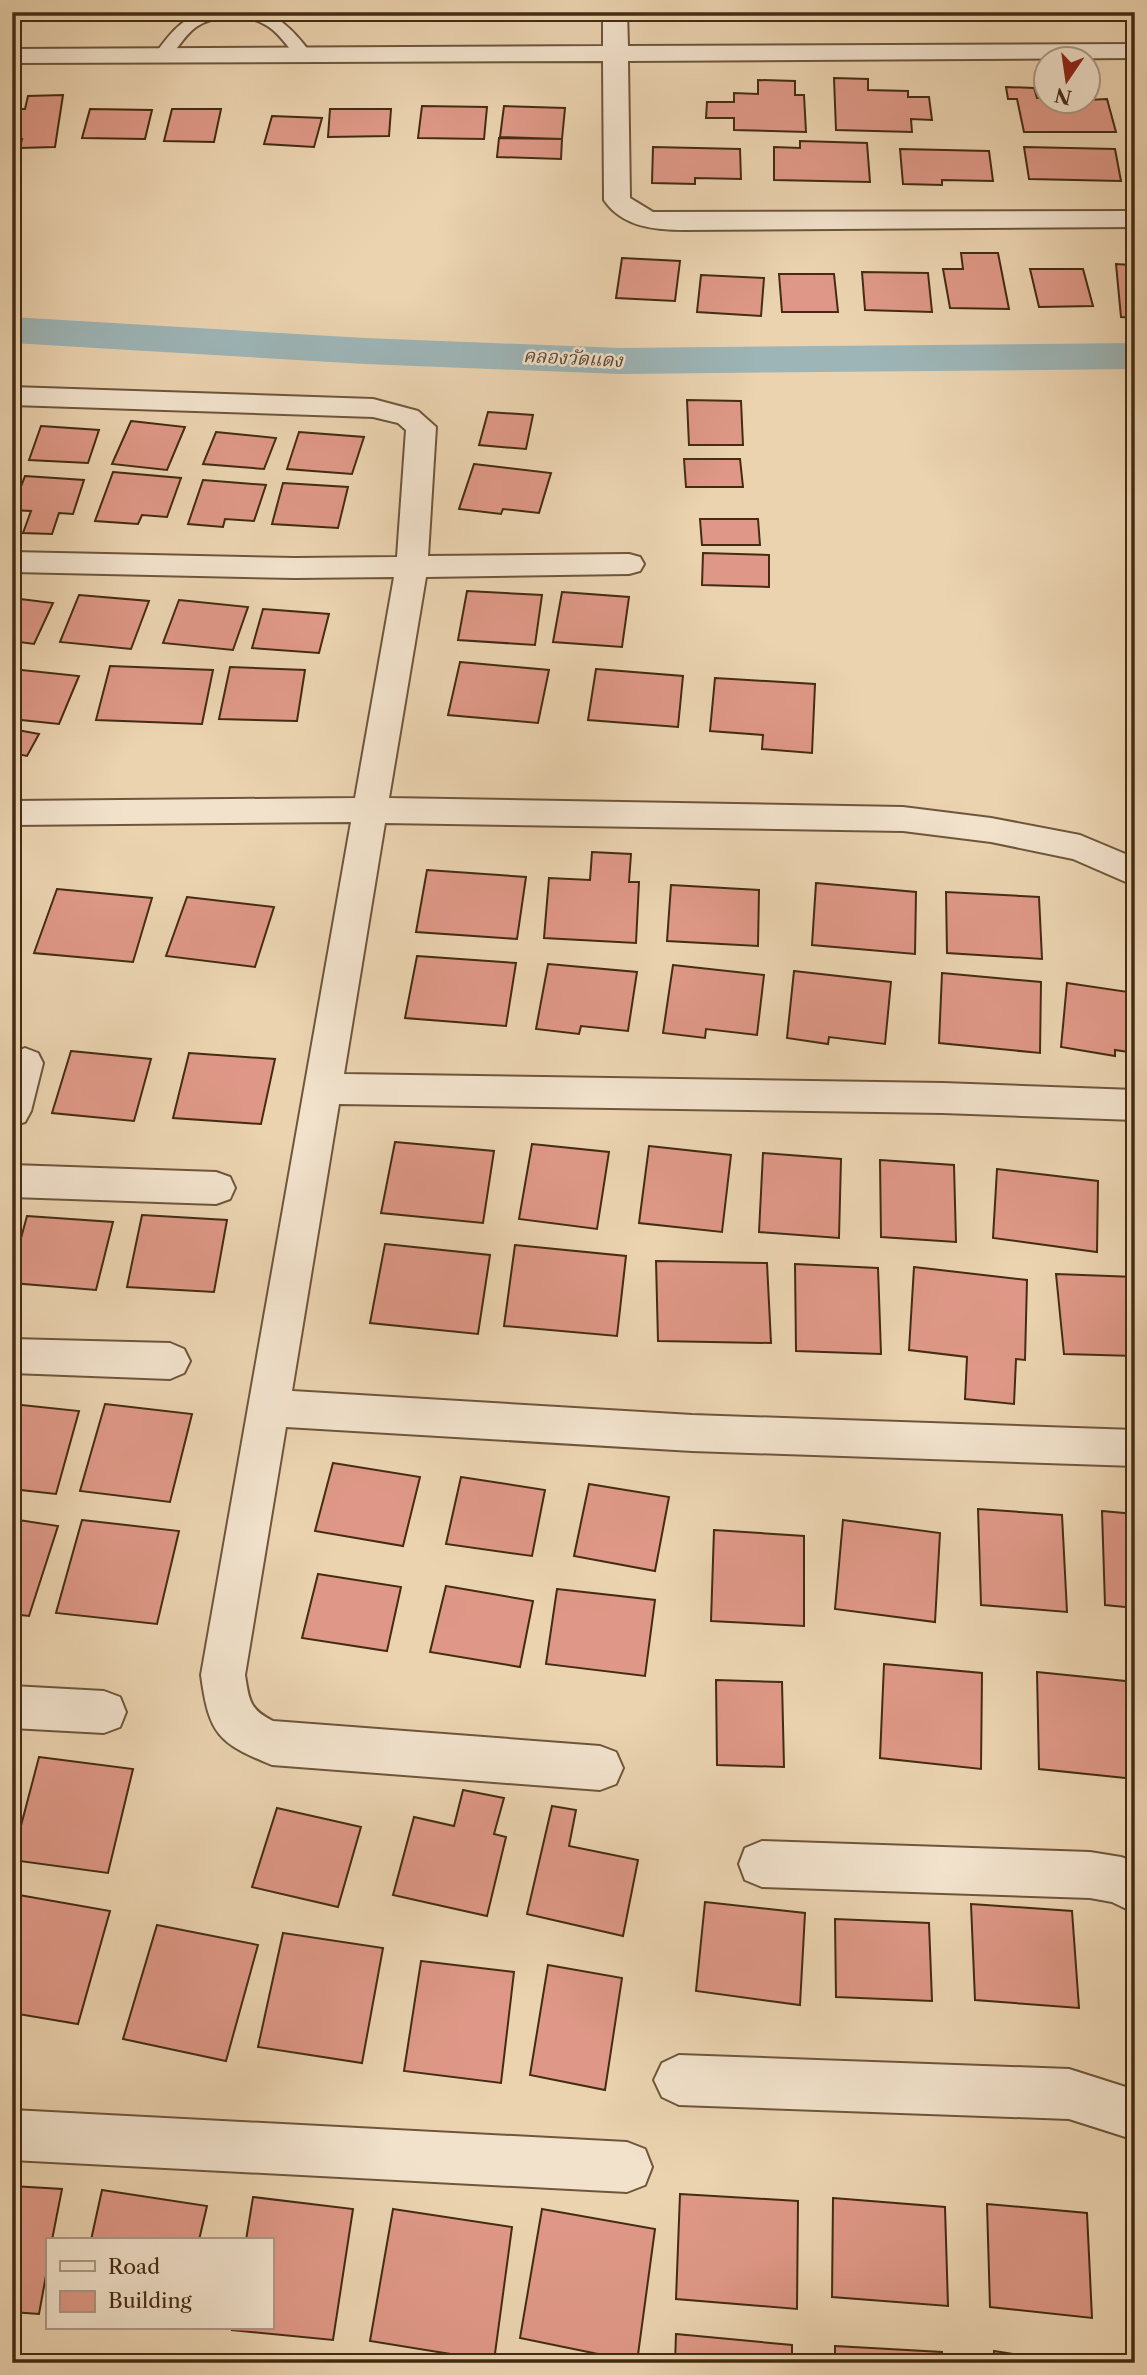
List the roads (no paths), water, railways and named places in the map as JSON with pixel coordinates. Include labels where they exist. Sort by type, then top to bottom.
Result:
[{"type":"street","points":[[615,12],[618,200],[628,212],[639,217],[657,222],[1135,219]]},
{"type":"street","points":[[12,56],[1135,51]]},
{"type":"street","points":[[12,396],[290,403],[373,408],[408,417],[421,427],[412,565],[223,1675],[227,1707],[243,1732],[272,1743],[600,1768]]},
{"type":"street","points":[[12,562],[295,568],[629,564]]},
{"type":"street","points":[[12,813],[63,815],[180,810],[372,810],[903,819],[991,830],[1080,848],[1135,873]]},
{"type":"street","points":[[12,1111],[25,1063]]},
{"type":"street","points":[[324,1090],[915,1098],[1135,1105]]},
{"type":"street","points":[[12,1181],[216,1188]]},
{"type":"street","points":[[12,1356],[170,1362]]},
{"type":"street","points":[[267,1408],[692,1433],[1135,1448]]},
{"type":"street","points":[[12,1707],[104,1712]]},
{"type":"street","points":[[762,1864],[1090,1875],[1121,1880],[1135,1890]]},
{"type":"street","points":[[679,2080],[1069,2094],[1135,2115]]},
{"type":"street","points":[[12,2135],[627,2167]]},
{"type":"lane","points":[[162,55],[189,24],[206,16],[225,13],[251,14],[270,20],[304,55]]},
{"type":"waterway","name":"คลองวัดแดง","points":[[12,330],[365,351],[620,361],[1135,356]]}]
